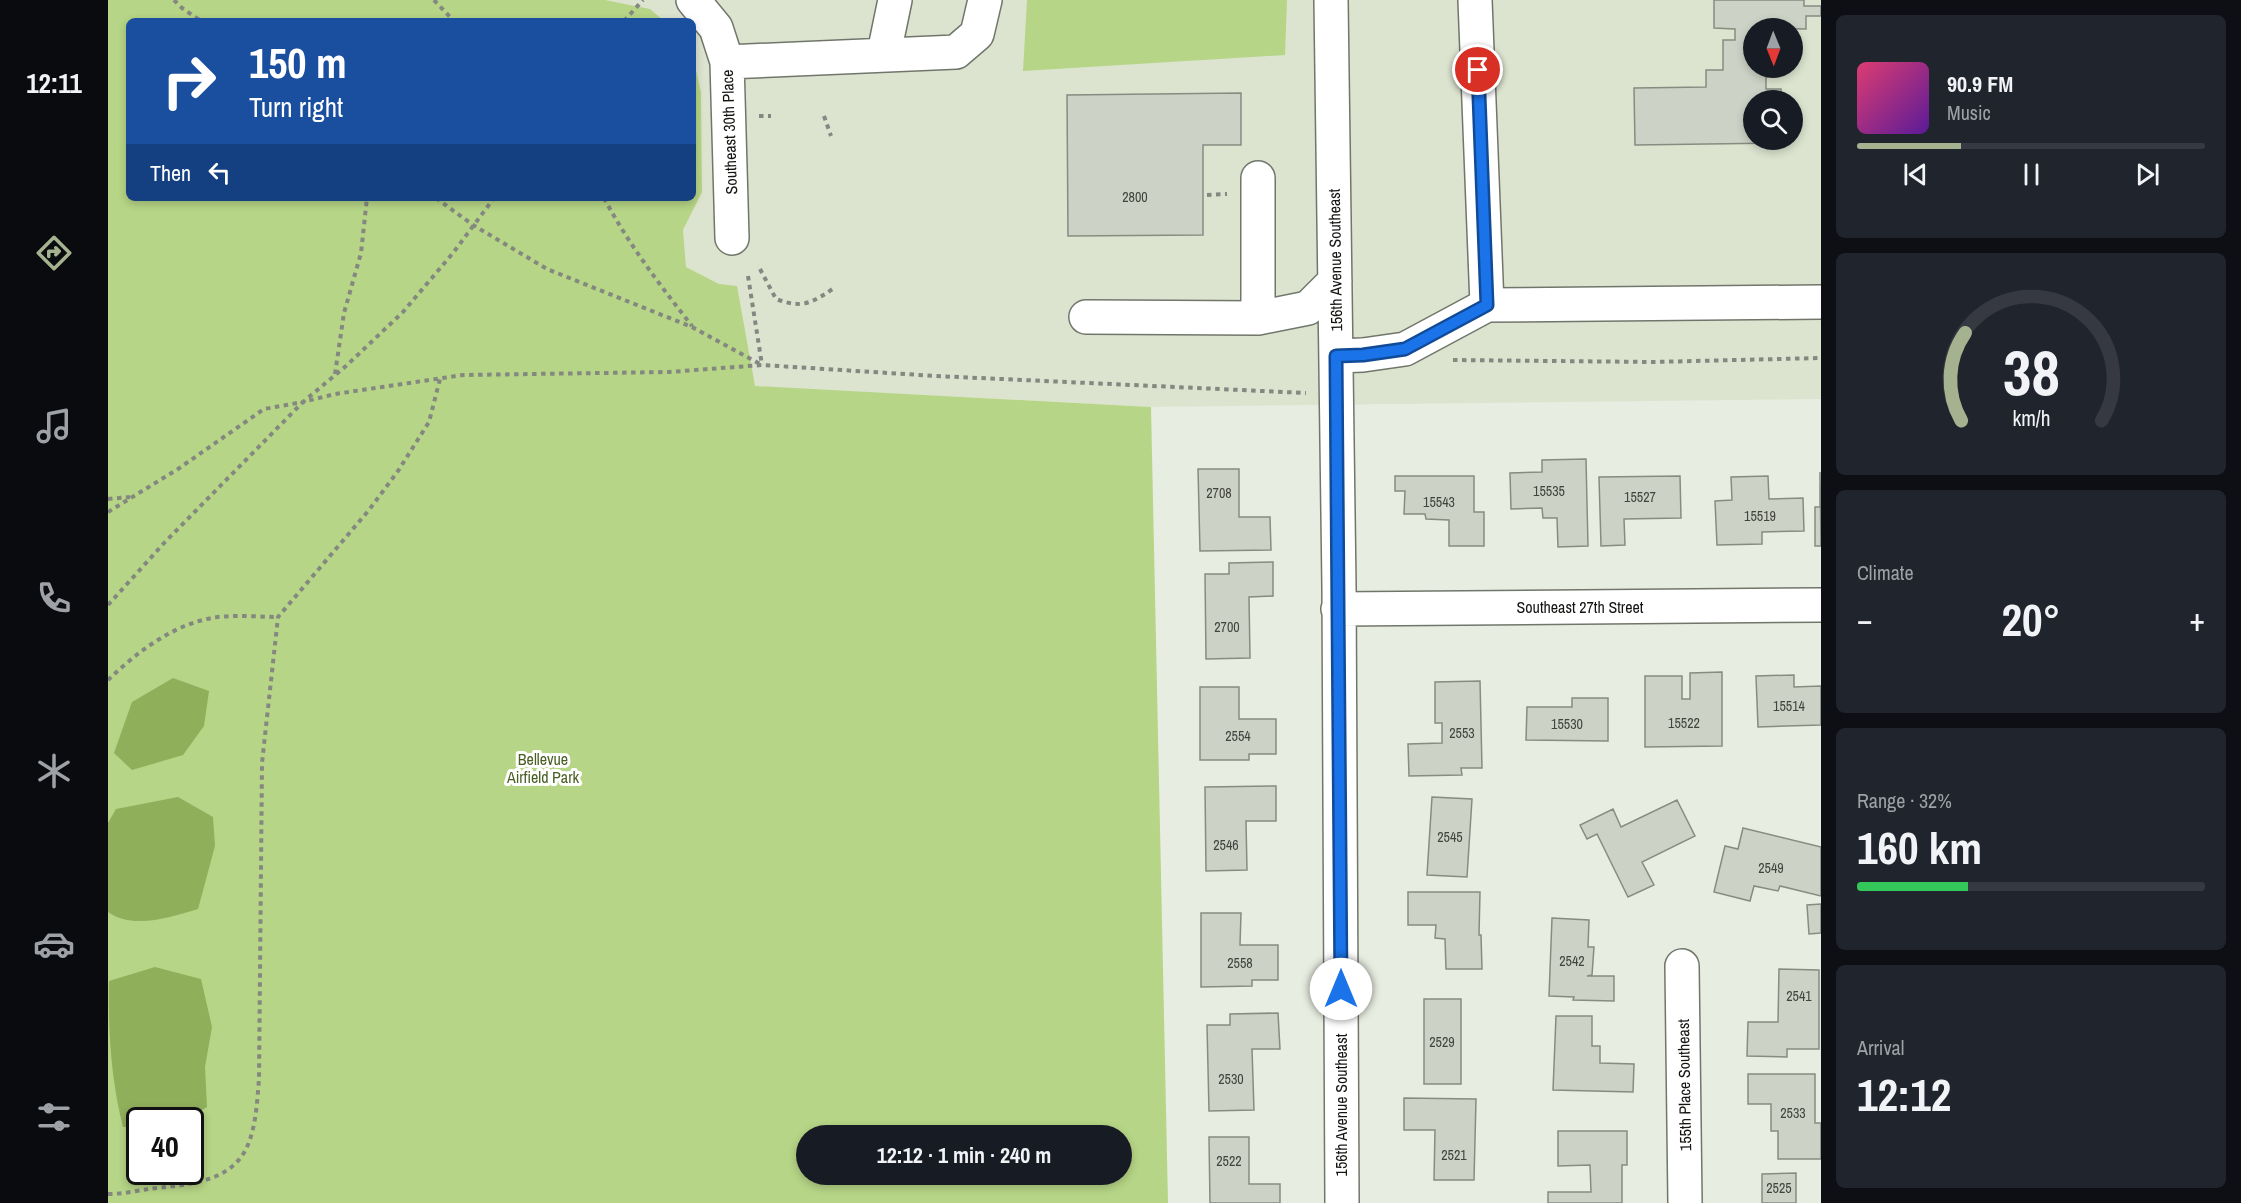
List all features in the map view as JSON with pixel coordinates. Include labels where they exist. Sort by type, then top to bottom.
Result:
[{"type":"street","name":"Southeast 30th Place","points":[[693,0],[716,28],[727,62],[732,238]]},
{"type":"street","points":[[884,53],[895,0]]},
{"type":"street","points":[[727,62],[884,53],[956,52],[977,34],[985,0]]},
{"type":"street","name":"156th Avenue Southeast","points":[[1331,0],[1342,1203]]},
{"type":"street","points":[[1475,0],[1487,305]]},
{"type":"street","points":[[1258,178],[1258,318]]},
{"type":"street","points":[[1086,317],[1258,318],[1308,308],[1335,281]]},
{"type":"street","points":[[1336,356],[1405,349],[1487,305],[1821,302]]},
{"type":"street","name":"Southeast 27th Street","points":[[1338,609],[1821,605]]},
{"type":"street","name":"155th Place Southeast","points":[[1682,966],[1685,1203]]},
{"type":"path","points":[[174,0],[197,18]]},
{"type":"path","points":[[434,0],[451,18]]},
{"type":"path","points":[[627,18],[643,0]]},
{"type":"path","points":[[758,116],[771,116]]},
{"type":"path","points":[[824,116],[831,136]]},
{"type":"path","points":[[1207,195],[1227,194]]},
{"type":"path","points":[[335,375],[344,313],[361,253],[367,201]]},
{"type":"path","points":[[440,201],[473,225],[547,269],[692,327],[762,365]]},
{"type":"path","points":[[108,605],[165,542],[303,402],[404,312],[453,253],[492,201]]},
{"type":"path","points":[[606,201],[622,232],[692,327]]},
{"type":"path","points":[[760,269],[776,299],[790,304],[813,303],[834,288]]},
{"type":"path","points":[[748,276],[762,365]]},
{"type":"path","points":[[1442,360],[1653,362],[1821,358]]},
{"type":"path","points":[[108,512],[178,469],[264,409],[335,394],[474,374],[669,372],[762,365],[936,376],[1311,393]]},
{"type":"path","points":[[108,1194],[192,1183],[215,1177],[232,1166],[245,1152],[254,1125],[259,1079],[262,763],[278,617],[369,510],[398,471],[429,422],[440,378]]},
{"type":"path","points":[[108,499],[134,496]]},
{"type":"path","points":[[108,680],[139,652],[193,624],[212,618],[278,617]]},
{"type":"shaded area","points":[[603,0],[1821,0],[1821,399],[1151,407],[754,386],[738,294],[686,267],[683,230],[702,191],[701,92],[696,70],[696,18],[660,18],[649,9]]},
{"type":"shaded area","points":[[173,678],[209,691],[204,726],[183,755],[132,770],[114,753],[132,702]]},
{"type":"shaded area","points":[[178,797],[213,817],[215,846],[198,909],[164,918],[140,921],[118,917],[108,912],[108,823],[116,809]]},
{"type":"shaded area","points":[[155,967],[201,979],[212,1027],[205,1067],[207,1107],[126,1107],[126,1127],[123,1127],[111,1055],[109,981]]},
{"type":"green space","name":"Bellevue Airfield Park","points":[[108,0],[605,0],[650,9],[660,18],[126,18],[126,201],[696,201],[696,70],[701,92],[702,192],[683,230],[686,267],[719,284],[737,286],[755,386],[1151,407],[1168,1203],[108,1203]]},
{"type":"green space","points":[[1027,0],[1287,0],[1285,55],[1023,71]]},
{"type":"building","points":[[1714,0],[1804,0],[1804,6],[1821,6],[1821,16],[1806,16],[1806,29],[1803,29],[1803,18],[1743,18],[1743,78],[1766,78],[1766,89],[1781,90],[1743,90],[1743,144],[1635,145],[1634,88],[1706,87],[1706,70],[1723,70],[1723,40],[1735,40],[1735,29],[1714,28]]},
{"type":"building","points":[[1241,93],[1241,145],[1203,145],[1203,235],[1068,236],[1067,95]]},
{"type":"building","points":[[1586,459],[1588,546],[1558,547],[1557,518],[1543,518],[1542,508],[1511,509],[1510,473],[1542,472],[1542,460]]},
{"type":"building","points":[[1198,469],[1239,469],[1239,517],[1270,517],[1271,550],[1200,551]]},
{"type":"building","points":[[1820,472],[1821,546],[1815,546],[1815,507],[1820,507]]},
{"type":"building","points":[[1395,476],[1474,476],[1474,512],[1484,512],[1484,546],[1449,546],[1449,520],[1426,519],[1425,514],[1404,514],[1405,491],[1395,491]]},
{"type":"building","points":[[1680,476],[1681,518],[1624,519],[1625,545],[1601,546],[1599,477]]},
{"type":"building","points":[[1768,476],[1769,499],[1803,498],[1804,531],[1762,532],[1762,544],[1717,545],[1715,501],[1732,500],[1731,477]]},
{"type":"building","points":[[1273,562],[1273,596],[1249,597],[1250,658],[1206,659],[1205,574],[1229,574],[1229,563]]},
{"type":"building","points":[[1722,672],[1722,746],[1645,747],[1645,676],[1682,676],[1682,699],[1690,699],[1690,673]]},
{"type":"building","points":[[1794,675],[1794,687],[1821,686],[1821,725],[1758,727],[1756,676]]},
{"type":"building","points":[[1480,681],[1482,768],[1461,768],[1462,775],[1409,776],[1408,744],[1442,743],[1442,723],[1435,723],[1435,682]]},
{"type":"building","points":[[1200,687],[1239,687],[1239,719],[1276,719],[1276,754],[1249,754],[1249,760],[1200,760]]},
{"type":"building","points":[[1572,698],[1608,698],[1608,741],[1526,740],[1527,707],[1572,707]]},
{"type":"building","points":[[1276,786],[1276,821],[1246,821],[1247,870],[1206,871],[1205,787]]},
{"type":"building","points":[[1432,797],[1472,799],[1467,877],[1427,875]]},
{"type":"building","points":[[1677,800],[1695,836],[1642,862],[1654,885],[1628,897],[1597,834],[1587,839],[1580,825],[1613,809],[1621,827]]},
{"type":"building","points":[[1743,828],[1821,847],[1821,896],[1780,886],[1778,891],[1754,886],[1750,901],[1714,892],[1725,846],[1738,849]]},
{"type":"building","points":[[1408,892],[1480,892],[1479,935],[1481,935],[1482,969],[1446,969],[1445,939],[1435,938],[1436,925],[1408,925]]},
{"type":"building","points":[[1821,904],[1821,933],[1809,934],[1807,905]]},
{"type":"building","points":[[1201,913],[1241,913],[1240,945],[1278,945],[1278,980],[1252,980],[1252,986],[1201,987]]},
{"type":"building","points":[[1552,918],[1589,920],[1588,947],[1594,947],[1592,975],[1587,976],[1614,976],[1614,1001],[1573,1000],[1574,997],[1549,996]]},
{"type":"building","points":[[1779,969],[1819,970],[1819,1049],[1787,1049],[1787,1057],[1747,1056],[1748,1022],[1778,1022]]},
{"type":"building","points":[[1424,999],[1461,999],[1461,1084],[1424,1084]]},
{"type":"building","points":[[1278,1013],[1280,1049],[1252,1049],[1254,1110],[1209,1111],[1207,1025],[1230,1025],[1230,1014]]},
{"type":"building","points":[[1556,1016],[1592,1016],[1592,1046],[1600,1046],[1600,1063],[1634,1064],[1633,1092],[1553,1090]]},
{"type":"building","points":[[1748,1074],[1815,1074],[1815,1123],[1821,1123],[1821,1159],[1778,1159],[1778,1131],[1771,1131],[1771,1104],[1748,1104]]},
{"type":"building","points":[[1404,1098],[1476,1099],[1474,1180],[1434,1180],[1435,1130],[1404,1130]]},
{"type":"building","points":[[1558,1131],[1627,1131],[1627,1165],[1622,1165],[1622,1203],[1548,1203],[1548,1192],[1591,1192],[1590,1165],[1558,1166]]},
{"type":"building","points":[[1209,1137],[1249,1137],[1249,1184],[1280,1184],[1280,1203],[1210,1203]]},
{"type":"building","points":[[1796,1173],[1796,1203],[1762,1203],[1762,1174]]},
{"type":"route","points":[[1341,989],[1336,356],[1405,349],[1487,305],[1478,70]]}]
